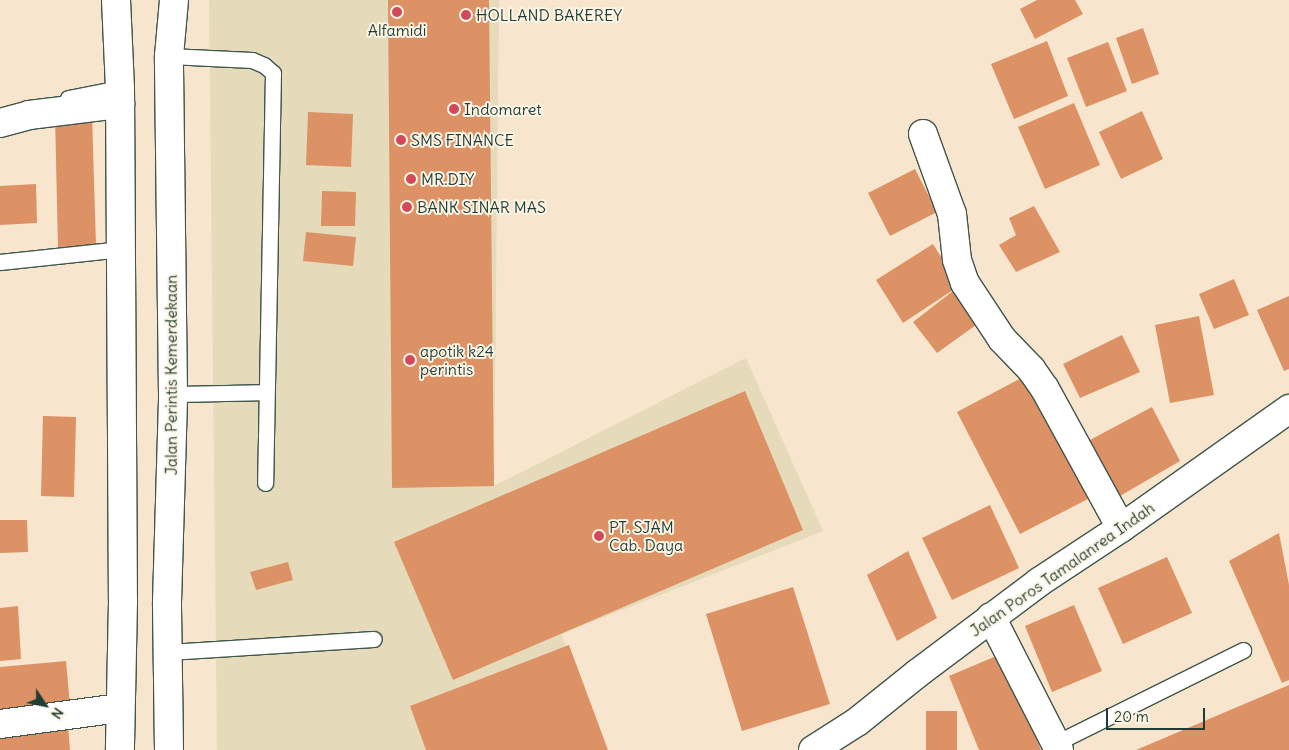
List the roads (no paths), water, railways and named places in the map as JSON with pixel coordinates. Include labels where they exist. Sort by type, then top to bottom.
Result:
[{"type":"main road","points":[[116,0],[120,96],[123,602],[120,750]]},
{"type":"main road","name":"Jalan Perintis Kemerdekaan","points":[[168,750],[168,602],[173,394],[169,56],[174,0]]},
{"type":"main road","points":[[0,123],[120,96]]},
{"type":"main road","points":[[923,134],[952,214],[958,266],[965,283],[1002,339],[1031,368],[1046,388],[1121,528]]},
{"type":"main road","name":"Jalan Poros Tamalanrea Indah","points":[[812,750],[856,722],[1039,582],[1121,528],[1289,409]]},
{"type":"main road","points":[[123,602],[168,602]]},
{"type":"main road","points":[[991,617],[1058,747]]},
{"type":"main road","points":[[0,724],[120,708]]},
{"type":"lane","points":[[169,56],[252,60],[264,65],[273,73],[265,483]]},
{"type":"lane","points":[[0,111],[120,96]]},
{"type":"lane","points":[[0,262],[121,248]]},
{"type":"lane","points":[[173,394],[266,392]]},
{"type":"lane","points":[[168,652],[374,639]]},
{"type":"lane","points":[[1058,747],[1243,650]]},
{"type":"place","name":"Alfamidi","points":[[397,12]]},
{"type":"place","name":"HOLLAND BAKEREY","points":[[466,15]]},
{"type":"place","name":"Indomaret","points":[[454,109]]},
{"type":"place","name":"SMS FINANCE","points":[[401,140]]},
{"type":"place","name":"MR.DIY","points":[[411,179]]},
{"type":"place","name":"BANK SINAR MAS","points":[[407,207]]},
{"type":"place","name":"apotik k24 perintis","points":[[410,360]]},
{"type":"place","name":"PT. SJAM Cab. Daya","points":[[599,536]]}]
